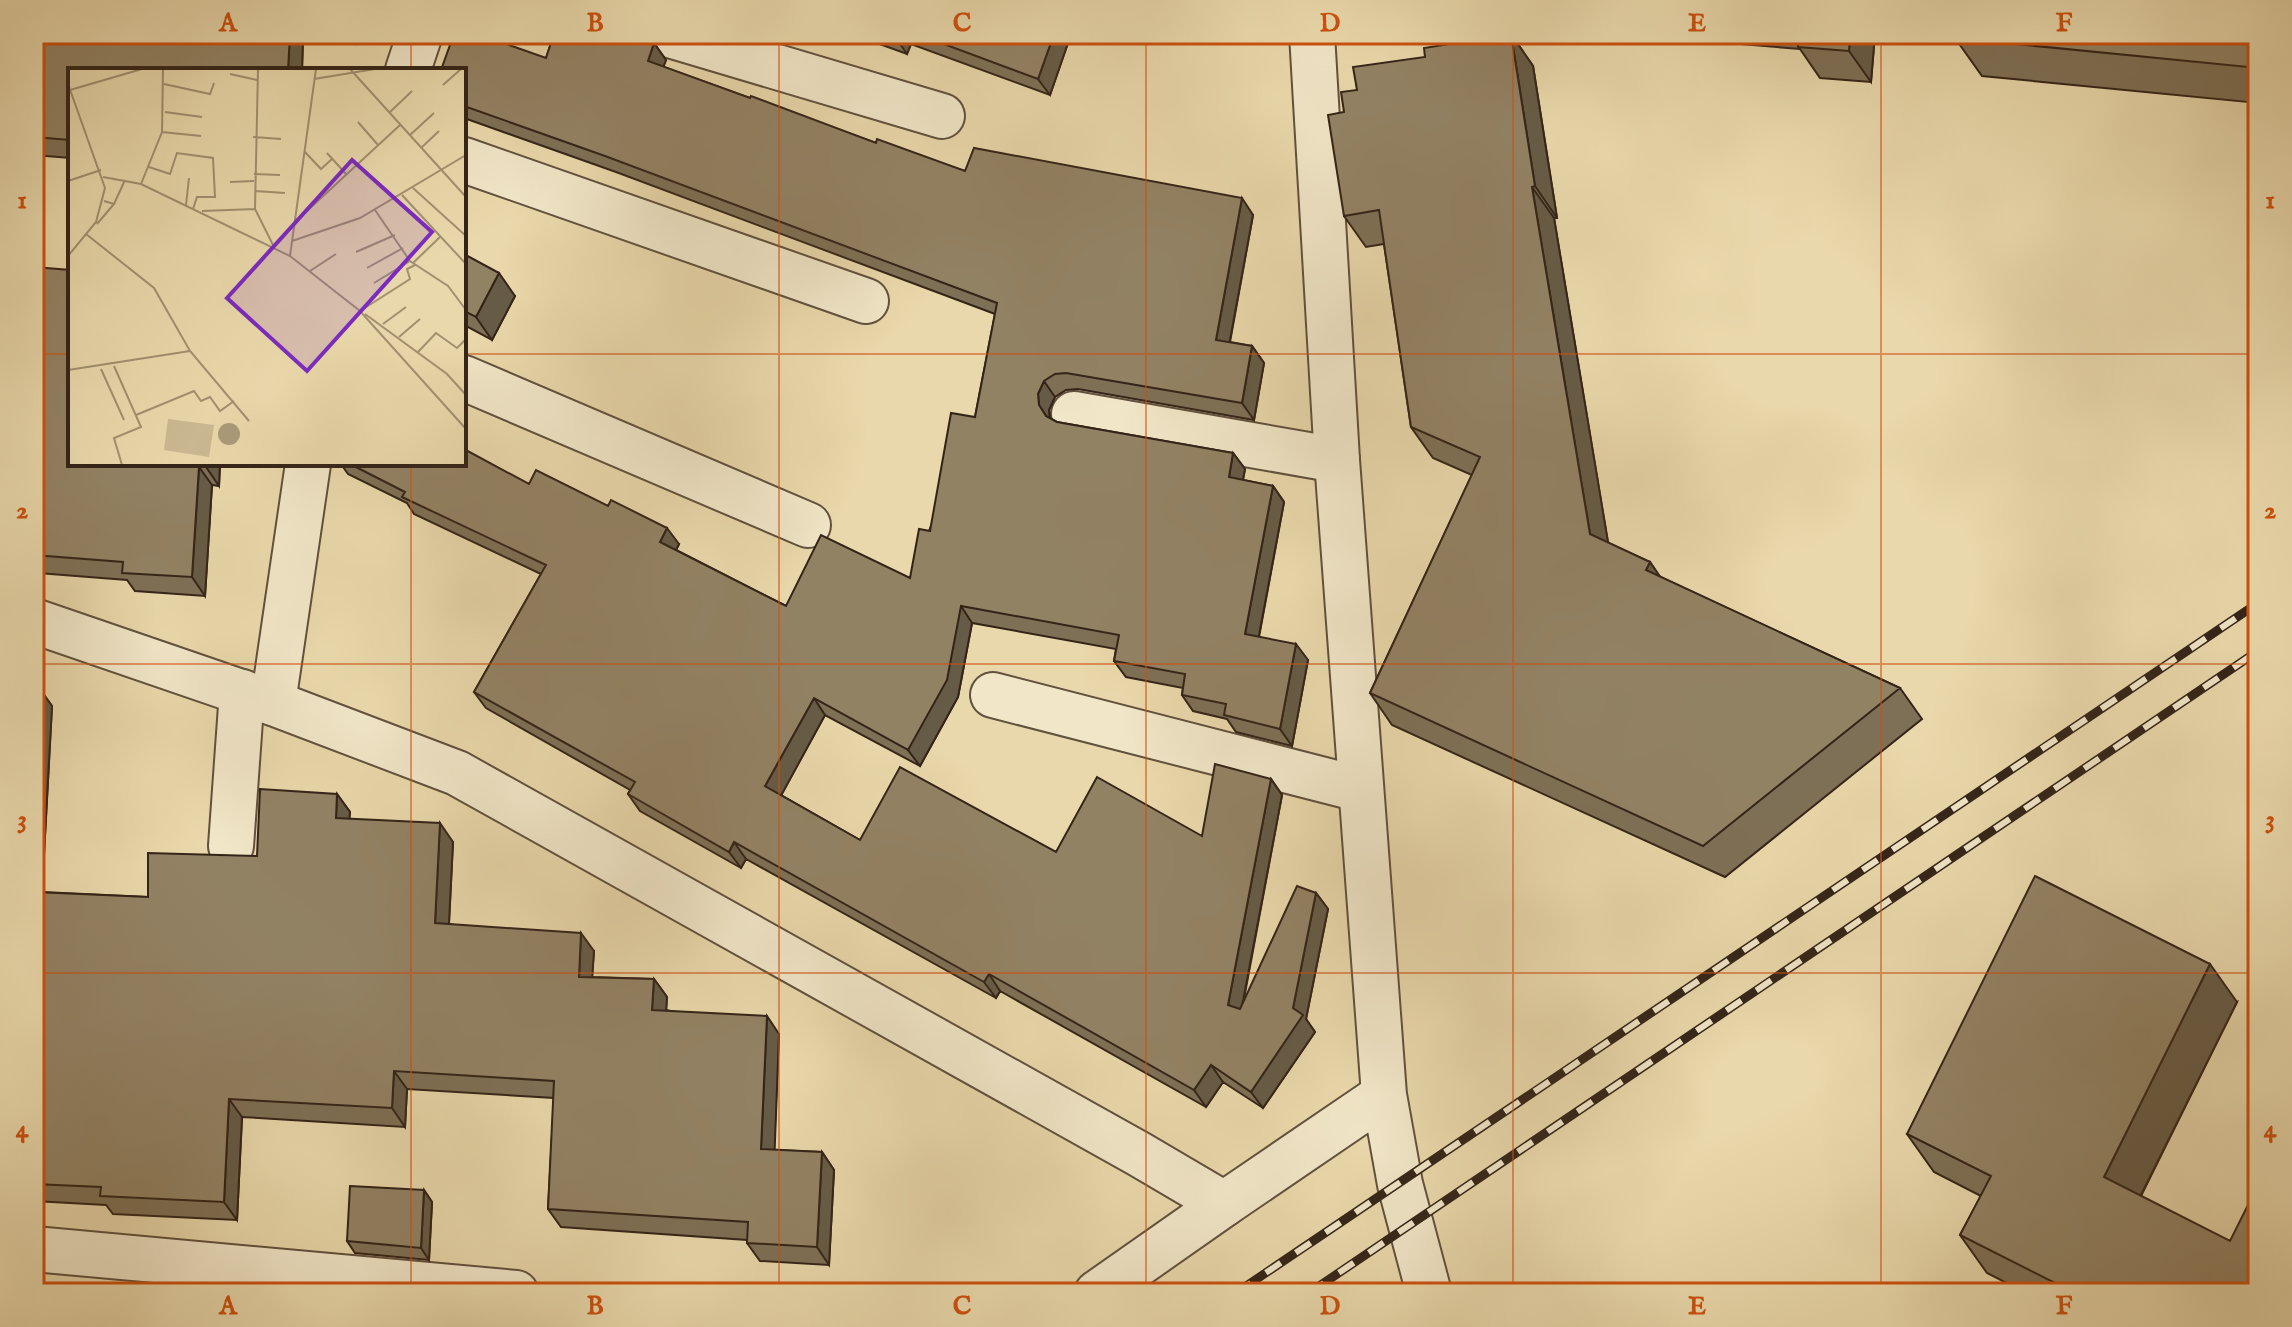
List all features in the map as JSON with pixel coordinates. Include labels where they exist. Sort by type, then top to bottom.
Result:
[{"type":"street","points":[[409,68],[420,34]]},
{"type":"street","points":[[666,34],[942,116]]},
{"type":"street","points":[[1312,34],[1359,789],[1384,1095],[1400,1184],[1429,1293]]},
{"type":"street","points":[[466,161],[866,301]]},
{"type":"street","points":[[466,379],[808,525]]},
{"type":"street","points":[[1074,414],[1337,460]]},
{"type":"street","points":[[231,846],[258,698],[308,466]]},
{"type":"street","points":[[34,621],[258,698],[457,773],[1224,1204]]},
{"type":"street","points":[[993,695],[1359,789]]},
{"type":"street","points":[[1097,1293],[1384,1095]]},
{"type":"street","points":[[34,1249],[171,1278],[516,1293]]},
{"type":"building","points":[[34,34],[290,34],[288,68],[68,68],[68,140],[34,137]]},
{"type":"building","points":[[454,34],[478,34],[546,58],[554,34],[636,34],[654,43],[648,61],[876,143],[877,139],[965,171],[974,148],[1242,198],[1216,340],[1252,346],[1242,403],[1066,373],[1055,374],[1044,381],[1038,394],[1039,405],[1046,416],[1057,422],[1233,453],[1229,477],[1273,486],[1245,634],[1296,644],[1280,729],[1224,715],[1226,704],[1182,695],[1185,674],[1114,661],[1119,635],[961,606],[947,680],[908,750],[814,698],[765,786],[860,840],[900,767],[1056,852],[1097,777],[1202,836],[1215,764],[1271,779],[1228,1005],[1240,1009],[1297,886],[1316,893],[1293,1008],[1303,1015],[1251,1092],[1211,1065],[1194,1090],[989,974],[984,982],[734,842],[729,852],[628,794],[635,782],[474,692],[546,565],[402,497],[405,492],[354,466],[466,466],[466,450],[529,484],[536,470],[608,506],[611,500],[667,528],[660,542],[786,606],[821,535],[910,578],[919,529],[930,531],[951,413],[975,417],[997,303],[466,107],[466,68],[442,68]]},
{"type":"building","points":[[917,34],[1054,34],[1038,79]]},
{"type":"building","points":[[1511,34],[1535,186],[1532,187],[1590,534],[1650,562],[1646,570],[1900,688],[1703,846],[1370,693],[1480,457],[1411,427],[1379,210],[1344,216],[1328,115],[1344,112],[1341,92],[1357,90],[1353,67],[1425,57],[1424,48]]},
{"type":"building","points":[[1799,34],[1850,34],[1849,51],[1798,47]]},
{"type":"building","points":[[1956,34],[2258,34],[2258,68],[1955,38]]},
{"type":"building","points":[[466,255],[499,273],[476,317],[466,312]]},
{"type":"building","points":[[34,267],[68,270],[68,466],[206,467],[199,467],[192,577],[122,573],[123,562],[34,555]]},
{"type":"building","points":[[34,688],[39,688],[34,782]]},
{"type":"building","points":[[260,789],[337,794],[336,818],[440,823],[435,923],[581,933],[579,977],[654,979],[652,1010],[767,1016],[761,1149],[822,1152],[817,1247],[747,1243],[748,1222],[548,1209],[554,1081],[394,1071],[392,1108],[229,1099],[224,1202],[100,1196],[101,1187],[34,1184],[34,892],[148,897],[148,853],[257,856]]},
{"type":"building","points":[[2035,876],[2210,964],[2104,1177],[2230,1241],[2258,1185],[2258,1293],[2075,1293],[1960,1235],[1991,1176],[1907,1134]]},
{"type":"building","points":[[350,1186],[424,1190],[421,1248],[347,1241]]},
{"type":"building","points":[[341,1286],[413,1293],[341,1293]]},
{"type":"building","points":[[178,1289],[241,1293],[178,1293]]},
{"type":"railway","points":[[1236,1293],[2258,603]]},
{"type":"railway","points":[[1309,1293],[2258,651]]}]
